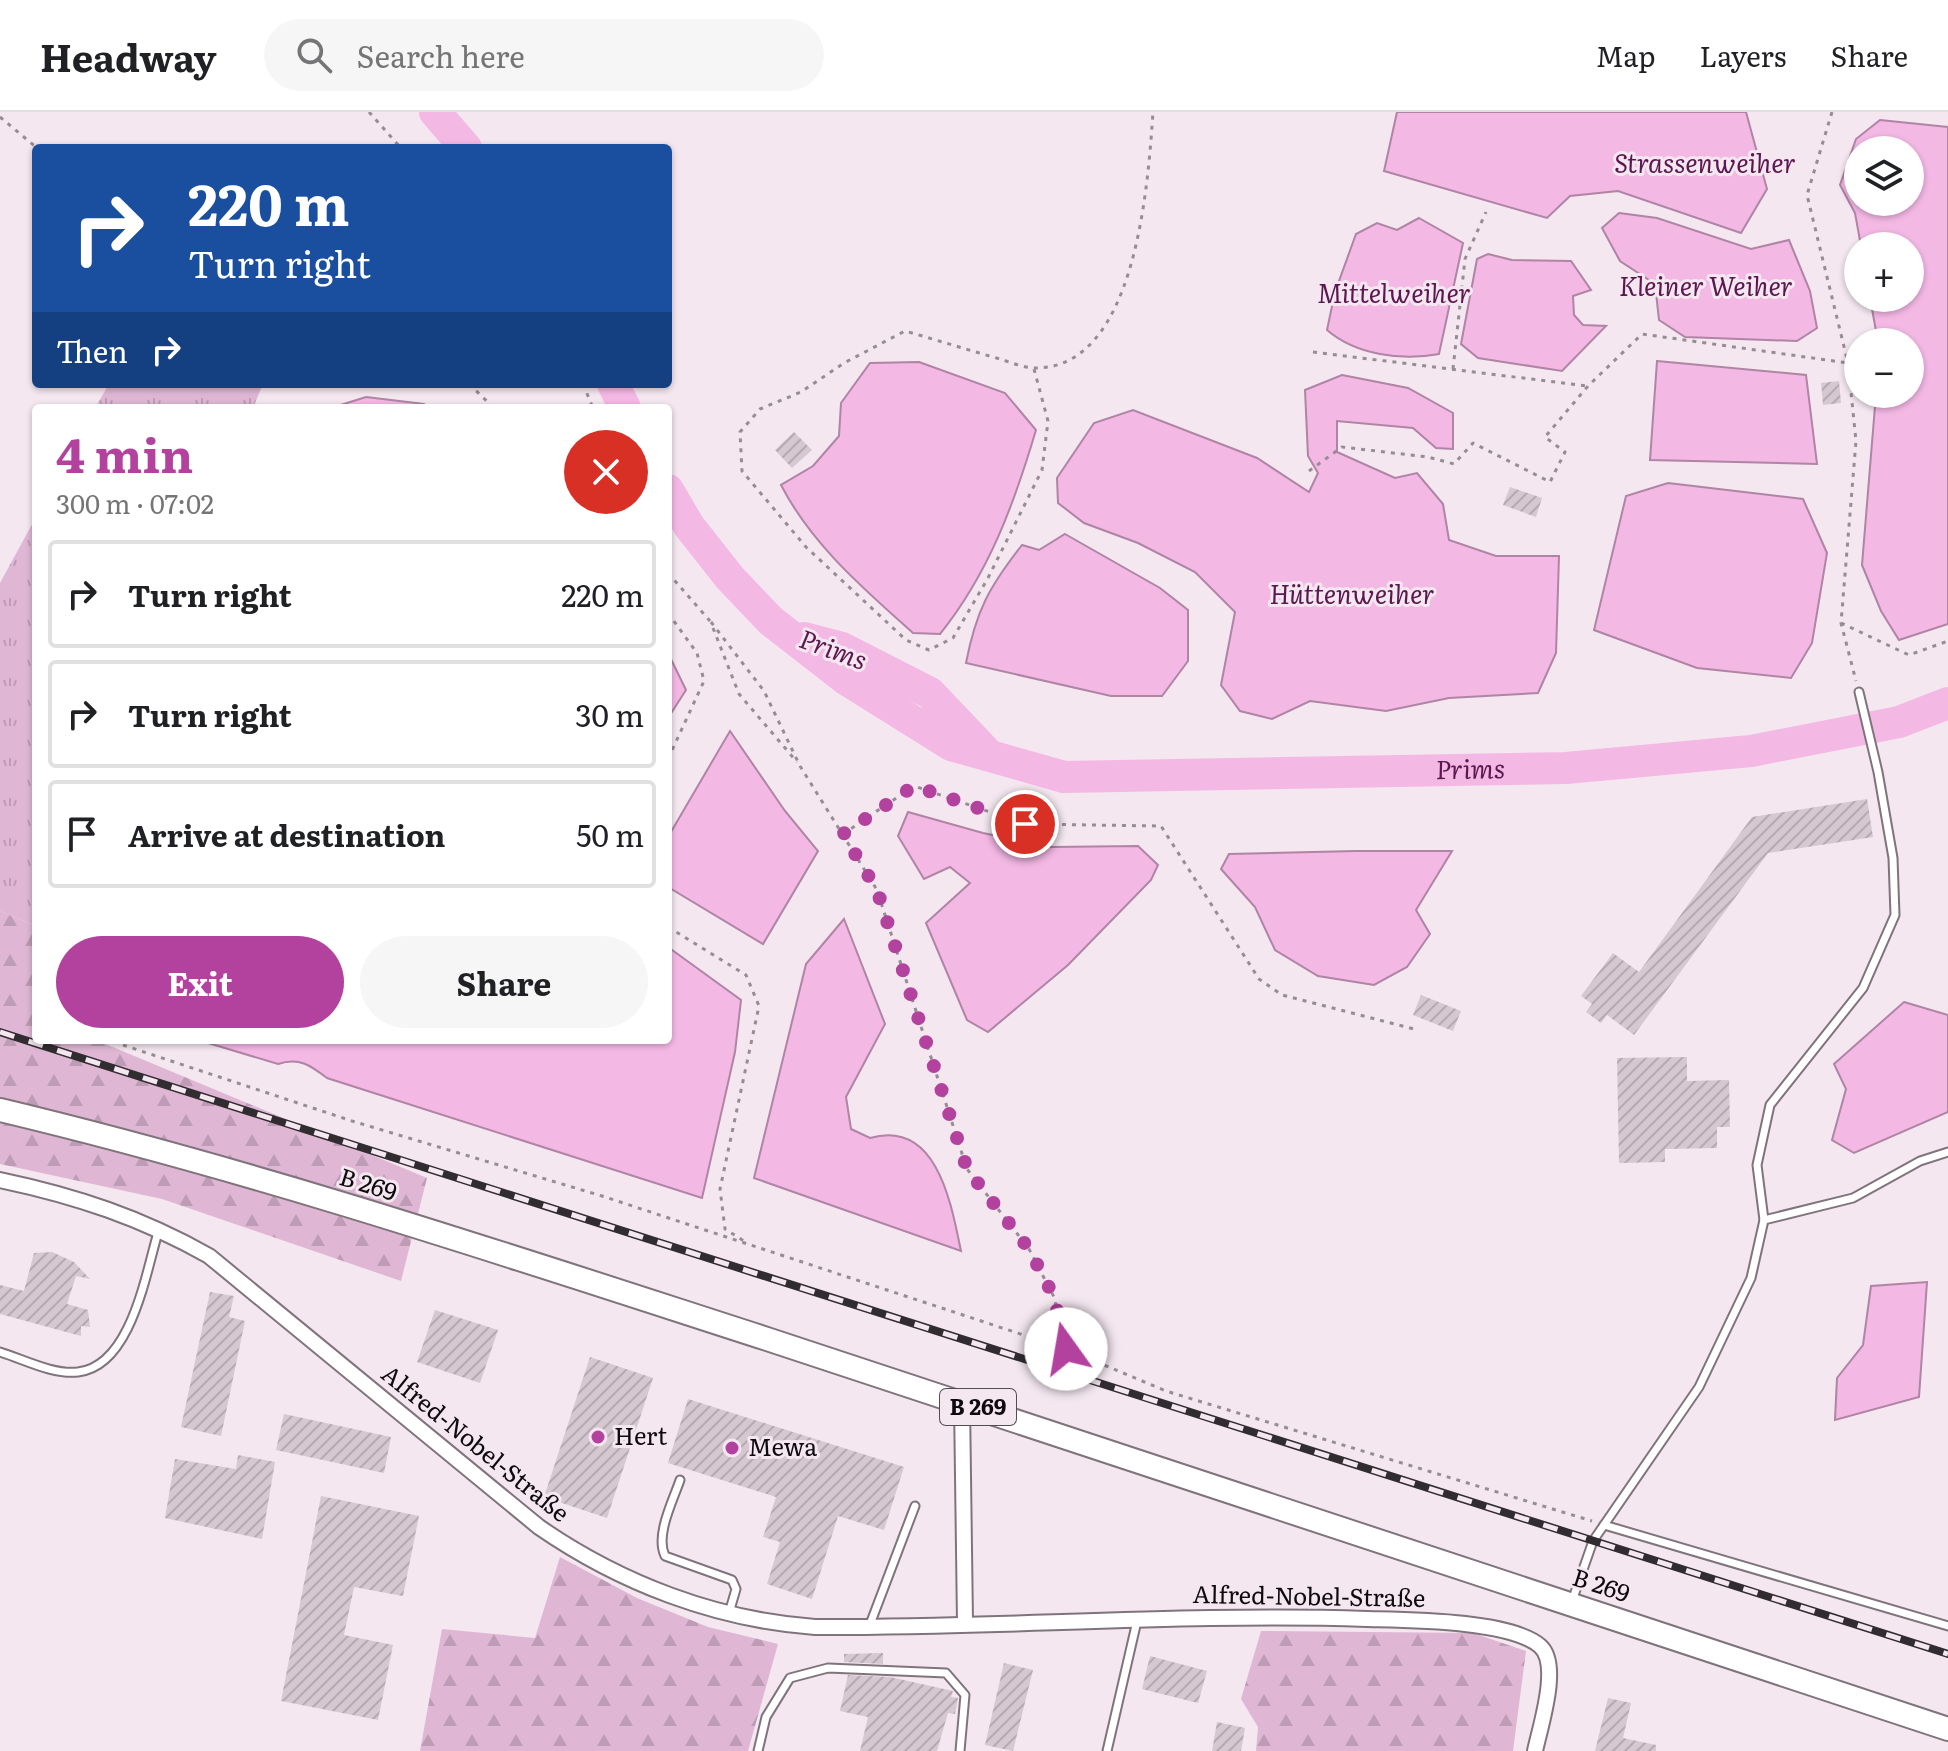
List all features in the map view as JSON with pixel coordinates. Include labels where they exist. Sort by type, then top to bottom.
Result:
[{"type":"main road","name":"B 269","points":[[0,1110],[234,1170],[962,1402],[1948,1729]]},
{"type":"street","name":"Alfred-Nobel-Straße","points":[[0,1180],[104,1205],[160,1227],[209,1256],[262,1295],[539,1527],[577,1553],[681,1600],[777,1624],[869,1627],[1265,1616],[1439,1621],[1491,1628],[1530,1640],[1546,1655],[1550,1678],[1535,1751]]},
{"type":"street","points":[[962,1402],[965,1622]]},
{"type":"lane","points":[[1571,1603],[1593,1541],[1699,1387],[1751,1278],[1764,1220],[1757,1165],[1770,1105],[1863,988],[1895,915],[1893,858],[1878,772],[1859,692]]},
{"type":"lane","points":[[1764,1220],[1853,1198],[1920,1161],[1948,1152]]},
{"type":"lane","points":[[0,1352],[62,1371],[79,1372],[94,1366],[114,1349],[131,1325],[160,1227]]},
{"type":"lane","points":[[680,1480],[662,1538],[663,1552],[665,1556],[732,1580],[736,1589],[729,1613]]},
{"type":"lane","points":[[869,1627],[915,1506]]},
{"type":"lane","points":[[1604,1525],[1948,1626]]},
{"type":"lane","points":[[1107,1751],[1137,1618]]},
{"type":"lane","points":[[758,1751],[766,1717],[790,1678],[828,1668],[946,1673],[965,1695],[960,1751]]},
{"type":"path","points":[[369,112],[397,144]]},
{"type":"path","points":[[1034,369],[1048,421],[1042,470],[988,578],[953,638],[929,650],[906,640],[806,547],[742,471],[740,432],[760,409],[801,392],[844,363],[905,331],[1034,369],[1068,363],[1097,340],[1115,309],[1141,221],[1153,112]]},
{"type":"path","points":[[1832,112],[1807,195],[1844,347]]},
{"type":"path","points":[[0,117],[32,144]]},
{"type":"path","points":[[1453,369],[1465,259],[1486,212]]},
{"type":"path","points":[[1309,471],[1342,447],[1415,455],[1454,464],[1473,443],[1550,482],[1565,452],[1545,437],[1588,386],[1642,334],[1844,362]]},
{"type":"path","points":[[1313,352],[1588,386]]},
{"type":"path","points":[[473,388],[490,404]]},
{"type":"path","points":[[1853,408],[1856,441],[1841,623],[1859,692]]},
{"type":"path","points":[[672,578],[764,691],[800,766],[877,890],[967,1169],[1029,1249],[1054,1297],[1066,1349]]},
{"type":"path","points":[[672,619],[697,653],[704,681],[672,750]]},
{"type":"path","points":[[711,622],[739,694],[800,766]]},
{"type":"path","points":[[1841,623],[1909,655],[1948,641]]},
{"type":"path","points":[[843,834],[914,786],[1025,824],[1161,826],[1259,979],[1282,995],[1418,1030]]},
{"type":"path","points":[[672,929],[746,975],[759,1006],[720,1189],[725,1229],[750,1245]]},
{"type":"path","points":[[123,1045],[1066,1349],[1166,1391],[1604,1525]]},
{"type":"green space","points":[[107,388],[261,388],[255,404],[97,404]]},
{"type":"green space","points":[[32,524],[32,924],[0,911],[0,583]]},
{"type":"green space","points":[[0,911],[32,924],[32,1044],[106,1044],[427,1178],[401,1281],[162,1199],[0,1164]]},
{"type":"green space","points":[[560,1557],[637,1598],[708,1627],[778,1644],[748,1751],[420,1751],[442,1629],[535,1638]]},
{"type":"green space","points":[[1261,1631],[1473,1633],[1526,1651],[1513,1751],[1256,1751],[1258,1727],[1241,1699]]},
{"type":"water","name":"Strassenweiher","points":[[1397,112],[1746,112],[1767,189],[1741,233],[1618,191],[1570,196],[1547,218],[1384,171]]},
{"type":"water","points":[[1880,120],[1948,127],[1948,624],[1899,640],[1881,611],[1862,565],[1875,408],[1924,408],[1924,328],[1875,328],[1873,312],[1924,312],[1924,232],[1858,232],[1856,216],[1924,216],[1924,136],[1860,136]]},
{"type":"water","name":"Kleiner Weiher","points":[[1619,213],[1657,218],[1751,249],[1789,240],[1810,291],[1817,328],[1797,341],[1685,337],[1659,320],[1655,284],[1620,261],[1602,228]]},
{"type":"water","name":"Mittelweiher","points":[[1419,218],[1463,243],[1439,354],[1410,357],[1380,354],[1352,345],[1327,330],[1335,292],[1356,234],[1377,223],[1397,230]]},
{"type":"water","points":[[1488,254],[1512,260],[1571,261],[1591,290],[1573,296],[1574,315],[1583,325],[1606,326],[1562,371],[1478,358],[1461,344],[1477,259]]},
{"type":"water","points":[[1657,361],[1806,375],[1817,464],[1650,460]]},
{"type":"water","points":[[919,362],[1005,393],[1036,430],[998,537],[973,587],[940,634],[913,633],[876,600],[823,547],[781,485],[813,466],[839,436],[841,403],[870,363]]},
{"type":"water","name":"Hüttenweiher","points":[[1342,375],[1408,388],[1453,413],[1453,449],[1436,448],[1413,428],[1337,421],[1337,452],[1395,478],[1417,473],[1443,504],[1449,540],[1496,556],[1559,556],[1556,653],[1538,693],[1449,698],[1386,711],[1310,701],[1272,719],[1240,711],[1221,685],[1235,612],[1195,572],[1138,543],[1084,523],[1058,503],[1057,478],[1094,423],[1133,410],[1257,458],[1309,492],[1318,473],[1308,456],[1305,390]]},
{"type":"water","points":[[366,397],[424,404],[344,404]]},
{"type":"water","points":[[1668,483],[1803,499],[1827,553],[1812,643],[1791,678],[1697,668],[1594,630],[1626,496]]},
{"type":"water","points":[[1065,534],[1160,588],[1188,610],[1188,661],[1162,696],[1111,696],[966,663],[985,600],[1022,545],[1039,550]]},
{"type":"water","points":[[672,661],[686,690],[672,712]]},
{"type":"water","points":[[730,731],[785,811],[818,851],[763,944],[672,889],[672,830]]},
{"type":"water","points":[[908,812],[983,833],[1051,847],[1138,846],[1158,865],[1151,880],[1068,965],[988,1032],[967,1020],[926,923],[970,883],[950,867],[924,879],[898,836]]},
{"type":"water","points":[[1452,851],[1416,910],[1430,934],[1407,967],[1374,985],[1318,976],[1275,950],[1255,907],[1221,869],[1229,854]]},
{"type":"water","points":[[844,919],[885,1024],[846,1097],[851,1129],[870,1138],[893,1135],[911,1141],[926,1153],[945,1189],[961,1251],[754,1178],[806,964]]},
{"type":"water","points":[[672,950],[741,1000],[735,1052],[702,1198],[327,1078],[304,1064],[292,1061],[278,1064],[211,1044],[672,1044]]},
{"type":"water","points":[[1904,1002],[1948,1015],[1948,1112],[1854,1153],[1832,1140],[1846,1089],[1834,1064]]},
{"type":"water","points":[[1927,1282],[1919,1397],[1835,1420],[1837,1378],[1863,1345],[1871,1286]]},
{"type":"building","points":[[1839,381],[1841,403],[1823,405],[1821,383]]},
{"type":"building","points":[[794,432],[812,450],[792,468],[775,450]]},
{"type":"building","points":[[1510,487],[1542,498],[1536,517],[1503,505]]},
{"type":"building","points":[[1867,799],[1873,837],[1768,853],[1634,1035],[1607,1015],[1601,1023],[1586,1012],[1592,1004],[1581,996],[1613,953],[1639,972],[1752,817]]},
{"type":"building","points":[[1421,995],[1461,1011],[1453,1031],[1413,1015]]},
{"type":"building","points":[[1687,1057],[1687,1081],[1729,1080],[1730,1127],[1717,1127],[1717,1148],[1665,1149],[1665,1162],[1619,1163],[1617,1058]]},
{"type":"building","points":[[52,1252],[74,1262],[90,1279],[76,1276],[67,1304],[88,1310],[90,1327],[81,1326],[81,1336],[0,1314],[0,1285],[24,1291],[34,1253]]},
{"type":"building","points":[[210,1292],[234,1296],[229,1317],[245,1321],[221,1436],[181,1427]]},
{"type":"building","points":[[435,1310],[498,1330],[480,1383],[417,1362]]},
{"type":"building","name":"Hert","points":[[590,1357],[653,1378],[607,1518],[544,1497]]},
{"type":"building","points":[[688,1399],[904,1467],[884,1530],[838,1516],[812,1599],[767,1584],[780,1542],[763,1537],[776,1497],[668,1463]]},
{"type":"building","points":[[284,1414],[391,1437],[384,1473],[276,1450]]},
{"type":"building","points":[[238,1455],[275,1462],[262,1539],[165,1518],[175,1459],[236,1469]]},
{"type":"building","points":[[321,1496],[419,1516],[403,1596],[354,1587],[344,1635],[393,1645],[378,1720],[281,1701]]},
{"type":"building","points":[[883,1653],[883,1664],[844,1662],[844,1654]]},
{"type":"building","points":[[1150,1656],[1207,1671],[1198,1703],[1142,1689]]},
{"type":"building","points":[[1004,1663],[1033,1670],[1013,1751],[985,1745]]},
{"type":"building","points":[[848,1675],[890,1677],[953,1691],[951,1697],[958,1698],[955,1714],[948,1713],[937,1751],[860,1751],[868,1717],[840,1711]]},
{"type":"building","points":[[1608,1698],[1631,1703],[1623,1738],[1656,1745],[1656,1751],[1595,1751]]},
{"type":"building","points":[[1217,1722],[1245,1728],[1241,1751],[1212,1751]]},
{"type":"waterway","name":"Prims","points":[[435,112],[463,144]]},
{"type":"waterway","name":"Prims","points":[[615,388],[623,404]]},
{"type":"waterway","name":"Prims","points":[[672,497],[689,526],[730,578],[771,621],[847,680],[951,745],[1064,777],[1566,768],[1751,751],[1899,722],[1948,703]]},
{"type":"waterway","name":"Prims","points":[[804,638],[842,648],[930,693],[988,754]]},
{"type":"railway","points":[[0,1032],[32,1042]]},
{"type":"railway","points":[[38,1044],[1948,1654]]},
{"type":"place","name":"Hert","points":[[598,1437]]},
{"type":"place","name":"Mewa","points":[[732,1448]]},
{"type":"route","points":[[1025,824],[914,786],[843,834],[877,890],[967,1169],[1029,1249],[1054,1297],[1066,1349]]}]
